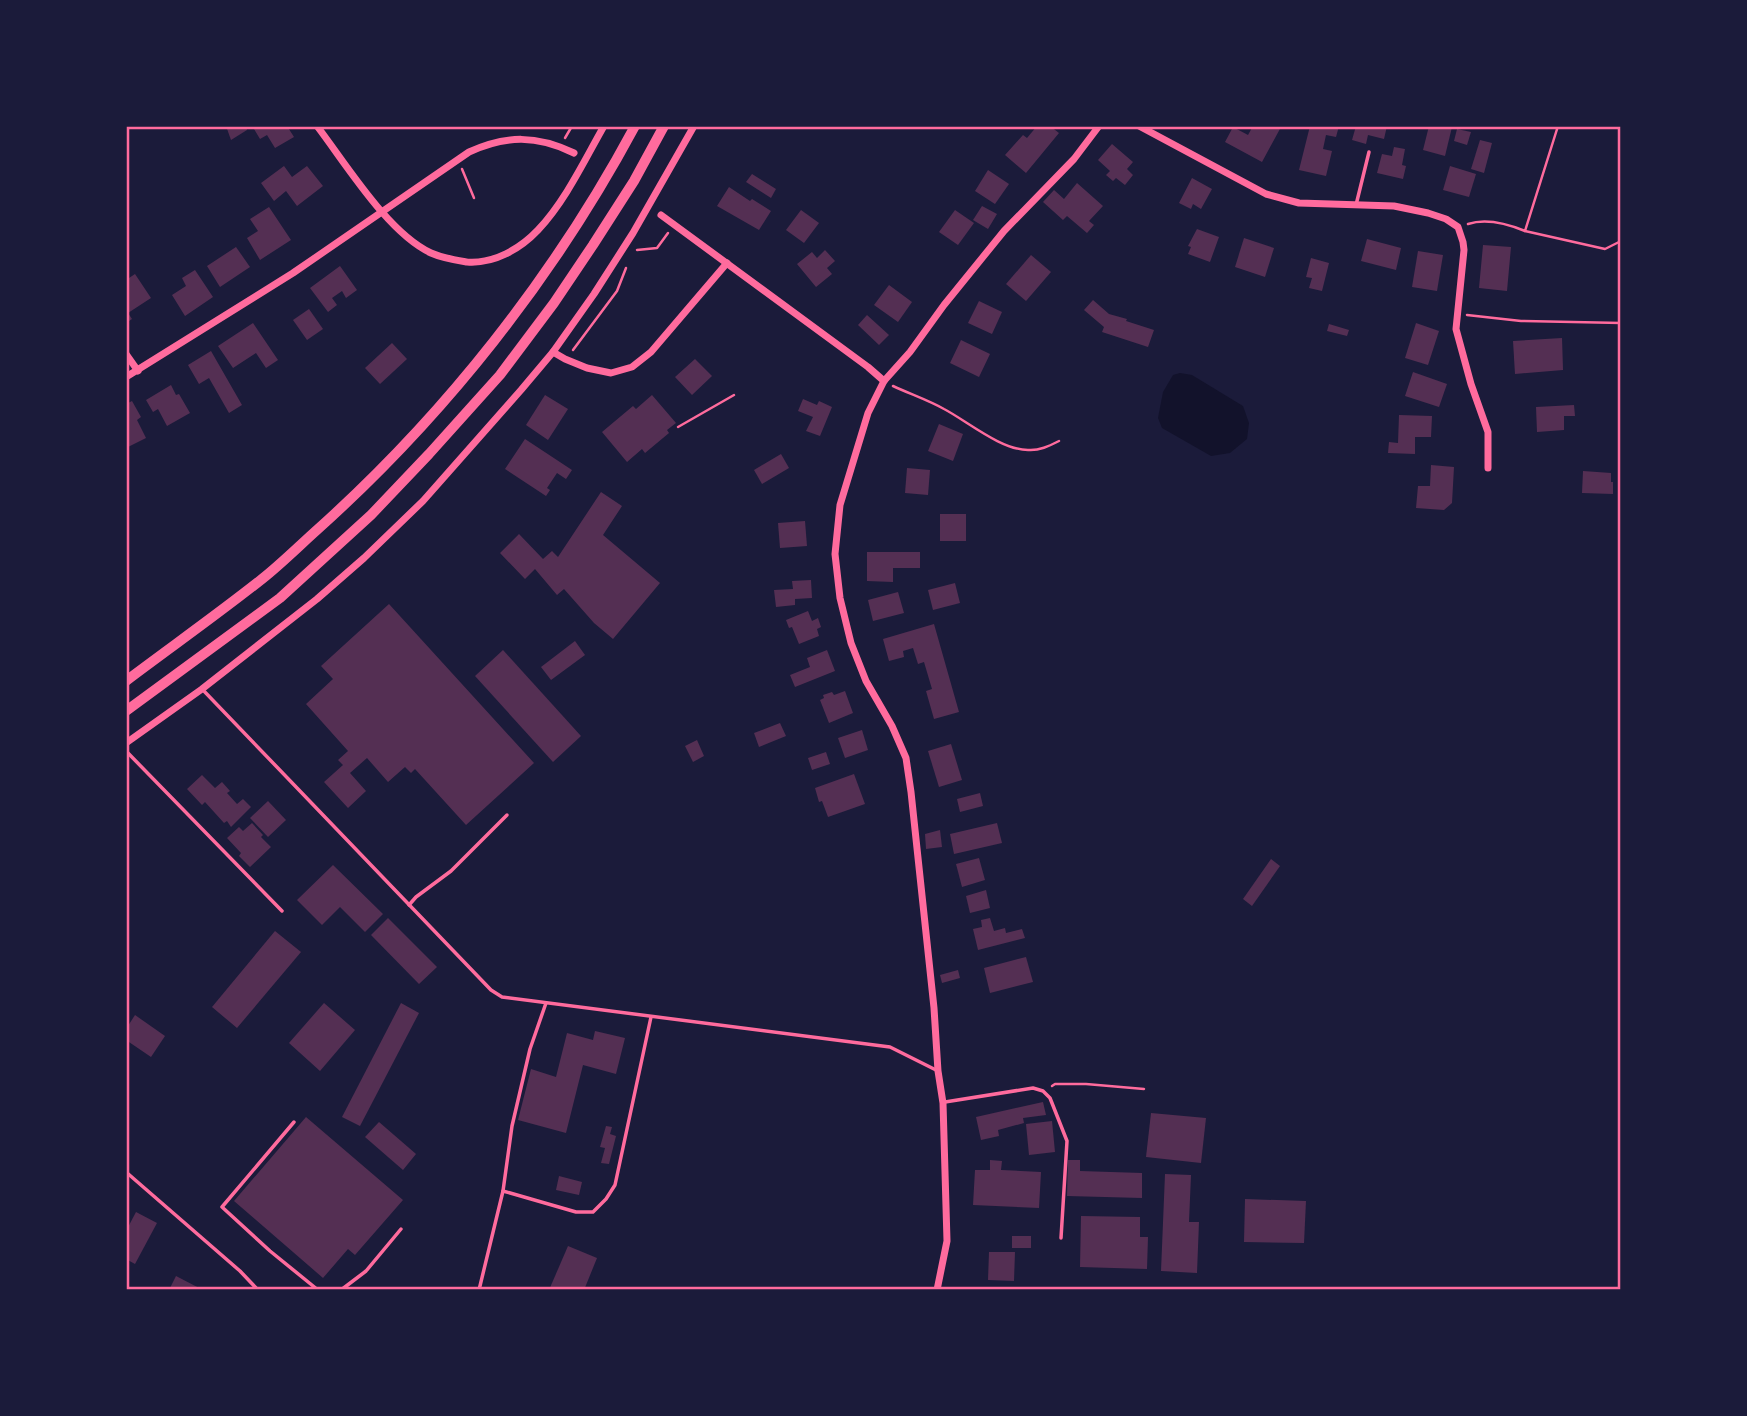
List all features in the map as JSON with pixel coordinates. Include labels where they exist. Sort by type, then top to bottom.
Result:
[{"type":"highway","points":[[126,681],[264,578],[412,439],[481,358],[534,289],[592,200],[635,126]]},
{"type":"highway","points":[[126,711],[280,598],[371,515],[429,454],[500,374],[554,303],[634,181],[664,126]]},
{"type":"street","points":[[317,126],[382,212],[412,241],[432,254],[475,262],[489,261],[526,241],[552,213],[604,126]]},
{"type":"street","points":[[126,743],[202,689],[317,599],[423,501],[553,352],[633,233],[694,126]]},
{"type":"street","points":[[937,1290],[947,1241],[943,1103],[906,758],[892,726],[866,681],[851,643],[840,598],[835,554],[840,505],[868,413],[884,381],[910,352],[1004,231],[1074,159],[1100,126]]},
{"type":"street","points":[[1139,126],[1266,194],[1299,203],[1394,206],[1428,213],[1446,219],[1458,227],[1464,250],[1456,329],[1488,432],[1488,468]]},
{"type":"street","points":[[126,377],[293,273],[457,160],[483,146],[511,139],[541,141],[574,153]]},
{"type":"street","points":[[661,215],[869,367],[884,381]]},
{"type":"street","points":[[553,352],[587,369],[611,373],[632,367],[651,352],[727,263]]},
{"type":"street","points":[[126,354],[138,371]]},
{"type":"lane","points":[[1356,205],[1369,152]]},
{"type":"lane","points":[[202,689],[491,990],[502,997],[890,1047],[938,1071]]},
{"type":"lane","points":[[126,751],[282,911]]},
{"type":"lane","points":[[409,905],[451,871],[507,815]]},
{"type":"lane","points":[[479,1290],[503,1191],[512,1126],[530,1049],[546,1003]]},
{"type":"lane","points":[[503,1191],[576,1212],[593,1212],[606,1199],[615,1185],[651,1017]]},
{"type":"lane","points":[[943,1103],[1033,1088],[1043,1091],[1050,1098],[1067,1142],[1061,1238]]},
{"type":"lane","points":[[293,1122],[222,1207],[317,1290]]},
{"type":"lane","points":[[126,1172],[258,1290]]},
{"type":"lane","points":[[341,1290],[366,1270],[401,1229]]},
{"type":"path","points":[[1525,231],[1558,126]]},
{"type":"path","points":[[457,160],[474,198]]},
{"type":"path","points":[[1458,227],[1477,221],[1509,225],[1605,250],[1621,241]]},
{"type":"path","points":[[633,250],[657,248],[674,224]]},
{"type":"path","points":[[1457,314],[1521,321],[1621,323]]},
{"type":"path","points":[[884,381],[943,408],[1012,448],[1043,449],[1059,441]]},
{"type":"path","points":[[678,427],[734,395]]},
{"type":"path","points":[[1043,1091],[1055,1084],[1144,1089]]},
{"type":"shaded area","points":[[1173,375],[1192,375],[1243,406],[1249,423],[1247,439],[1230,453],[1211,456],[1162,428],[1158,418],[1163,392]]},
{"type":"building","points":[[226,126],[246,126],[247,130],[231,140]]},
{"type":"building","points":[[260,126],[287,126],[294,137],[275,148],[267,135],[260,139],[254,129]]},
{"type":"building","points":[[1037,126],[1050,126],[1059,133],[1026,173],[1005,155],[1023,135],[1027,138]]},
{"type":"building","points":[[1253,126],[1281,127],[1262,162],[1225,142],[1233,127],[1248,135]]},
{"type":"building","points":[[1310,126],[1339,126],[1336,137],[1326,135],[1323,149],[1332,151],[1326,176],[1299,170]]},
{"type":"building","points":[[1356,126],[1387,126],[1384,139],[1368,135],[1366,144],[1352,140]]},
{"type":"building","points":[[1429,126],[1452,127],[1445,156],[1423,150]]},
{"type":"building","points":[[1457,129],[1471,132],[1467,145],[1454,141]]},
{"type":"building","points":[[1480,140],[1492,143],[1484,173],[1471,169]]},
{"type":"building","points":[[1112,144],[1133,162],[1127,169],[1133,175],[1125,185],[1106,175],[1110,171],[1098,160]]},
{"type":"building","points":[[1394,147],[1405,149],[1402,165],[1406,166],[1403,179],[1377,173],[1382,154],[1392,156]]},
{"type":"building","points":[[284,166],[292,177],[307,166],[323,186],[297,206],[286,191],[274,201],[261,183]]},
{"type":"building","points":[[1450,166],[1476,174],[1469,197],[1443,190]]},
{"type":"building","points":[[988,170],[1009,184],[995,204],[975,191]]},
{"type":"building","points":[[752,174],[776,189],[771,198],[746,182]]},
{"type":"building","points":[[1192,178],[1212,189],[1201,209],[1193,204],[1191,209],[1179,203]]},
{"type":"building","points":[[1077,183],[1103,206],[1089,221],[1094,225],[1087,233],[1067,216],[1063,220],[1043,202],[1054,190],[1064,199]]},
{"type":"building","points":[[729,187],[771,211],[759,230],[717,206]]},
{"type":"building","points":[[982,206],[997,214],[988,229],[973,220]]},
{"type":"building","points":[[269,207],[291,240],[260,260],[247,238],[258,231],[250,219]]},
{"type":"building","points":[[801,210],[819,223],[804,243],[786,230]]},
{"type":"building","points":[[955,210],[974,223],[958,245],[939,232]]},
{"type":"building","points":[[1197,229],[1219,237],[1210,262],[1188,254],[1191,247],[1188,246]]},
{"type":"building","points":[[1244,238],[1274,248],[1265,277],[1235,267]]},
{"type":"building","points":[[1367,239],[1401,248],[1396,270],[1361,261]]},
{"type":"building","points":[[1483,245],[1511,247],[1507,291],[1479,288]]},
{"type":"building","points":[[236,247],[250,267],[220,287],[207,266]]},
{"type":"building","points":[[825,250],[835,261],[827,268],[832,274],[816,287],[797,264],[812,252],[817,258]]},
{"type":"building","points":[[1418,251],[1443,255],[1437,291],[1412,287]]},
{"type":"building","points":[[1031,255],[1051,272],[1026,301],[1006,284]]},
{"type":"building","points":[[1311,258],[1329,263],[1322,291],[1309,288],[1312,278],[1306,277]]},
{"type":"building","points":[[340,266],[357,290],[346,298],[342,291],[332,298],[337,305],[328,312],[310,288]]},
{"type":"building","points":[[195,270],[213,297],[185,316],[172,295],[186,286],[182,278]]},
{"type":"building","points":[[135,274],[151,298],[128,313],[132,319],[126,323],[126,280]]},
{"type":"building","points":[[889,285],[912,302],[898,322],[874,305]]},
{"type":"building","points":[[1093,300],[1109,314],[1154,330],[1148,347],[1102,332],[1104,327],[1084,310]]},
{"type":"building","points":[[979,301],[1002,312],[992,334],[968,323]]},
{"type":"building","points":[[309,309],[323,329],[307,340],[293,320]]},
{"type":"building","points":[[867,315],[889,335],[879,345],[858,325]]},
{"type":"building","points":[[253,323],[278,360],[266,368],[256,353],[233,368],[218,346]]},
{"type":"building","points":[[1416,323],[1439,331],[1428,365],[1405,358]]},
{"type":"building","points":[[1329,324],[1349,330],[1347,336],[1327,331]]},
{"type":"building","points":[[1562,338],[1563,370],[1515,374],[1513,341]]},
{"type":"building","points":[[961,340],[990,354],[979,377],[950,363]]},
{"type":"building","points":[[392,343],[407,359],[380,384],[365,368]]},
{"type":"building","points":[[211,351],[242,405],[229,413],[209,378],[199,384],[188,365]]},
{"type":"building","points":[[695,359],[712,376],[692,395],[675,377]]},
{"type":"building","points":[[1413,372],[1447,384],[1439,407],[1405,396]]},
{"type":"building","points":[[171,385],[190,413],[167,426],[158,409],[153,412],[146,400]]},
{"type":"building","points":[[545,395],[568,409],[548,440],[526,425]]},
{"type":"building","points":[[652,395],[676,423],[667,430],[669,433],[645,453],[642,449],[627,462],[602,432],[633,406],[636,409]]},
{"type":"building","points":[[803,399],[817,405],[819,401],[832,407],[820,436],[806,431],[813,417],[798,411]]},
{"type":"building","points":[[132,401],[141,417],[137,420],[146,438],[126,448],[126,404]]},
{"type":"building","points":[[1574,405],[1575,416],[1564,416],[1564,430],[1537,432],[1536,407]]},
{"type":"building","points":[[1399,415],[1432,416],[1431,437],[1415,437],[1415,454],[1388,453],[1389,442],[1398,443]]},
{"type":"building","points":[[939,424],[963,434],[953,461],[928,451]]},
{"type":"building","points":[[525,439],[572,470],[566,479],[557,473],[547,488],[550,490],[546,496],[505,469]]},
{"type":"building","points":[[781,454],[789,468],[762,484],[754,470]]},
{"type":"building","points":[[1431,465],[1454,467],[1452,503],[1444,510],[1416,508],[1418,486],[1430,486]]},
{"type":"building","points":[[907,468],[930,470],[928,495],[905,493]]},
{"type":"building","points":[[1583,471],[1611,473],[1613,494],[1582,493]]},
{"type":"building","points":[[601,492],[622,506],[603,535],[660,583],[613,639],[594,623],[564,589],[557,595],[535,569],[525,579],[500,553],[519,534],[543,559],[552,551],[558,557]]},
{"type":"building","points":[[940,514],[966,514],[966,541],[940,541]]},
{"type":"building","points":[[805,521],[807,546],[780,548],[778,523]]},
{"type":"building","points":[[867,552],[920,552],[920,568],[893,568],[893,582],[867,581]]},
{"type":"building","points":[[811,580],[812,598],[795,599],[795,605],[776,607],[774,590],[793,589],[792,581]]},
{"type":"building","points":[[955,583],[960,603],[933,610],[928,590]]},
{"type":"building","points":[[898,592],[904,613],[873,621],[868,600]]},
{"type":"building","points":[[389,604],[534,763],[466,825],[415,769],[411,773],[405,767],[388,782],[367,758],[350,773],[366,791],[348,808],[324,782],[343,765],[338,760],[348,751],[306,704],[333,679],[321,666]]},
{"type":"building","points":[[808,611],[812,621],[818,618],[821,627],[817,629],[819,636],[799,644],[786,620]]},
{"type":"building","points":[[934,624],[959,712],[934,719],[926,691],[932,689],[924,662],[918,664],[913,648],[903,651],[904,657],[889,661],[883,639]]},
{"type":"building","points":[[575,641],[585,655],[551,680],[541,667]]},
{"type":"building","points":[[503,650],[581,736],[553,762],[475,676]]},
{"type":"building","points":[[827,650],[835,671],[795,687],[790,675],[810,667],[807,658]]},
{"type":"building","points":[[845,691],[853,713],[829,723],[820,700],[824,698],[823,695]]},
{"type":"building","points":[[780,723],[786,736],[759,747],[754,733]]},
{"type":"building","points":[[862,730],[868,750],[845,758],[838,738]]},
{"type":"building","points":[[697,740],[704,756],[693,762],[685,746]]},
{"type":"building","points":[[951,744],[962,780],[939,787],[928,751]]},
{"type":"building","points":[[826,752],[830,764],[812,770],[808,758]]},
{"type":"building","points":[[854,774],[865,804],[828,817],[815,788]]},
{"type":"building","points":[[202,775],[215,788],[222,782],[237,804],[243,799],[251,807],[231,827],[205,802],[202,805],[187,789]]},
{"type":"building","points":[[980,793],[983,806],[960,812],[957,799]]},
{"type":"building","points":[[268,801],[286,820],[268,837],[250,818]]},
{"type":"building","points":[[252,823],[271,847],[250,867],[227,838],[239,827],[243,831]]},
{"type":"building","points":[[997,823],[1002,843],[954,854],[950,834]]},
{"type":"building","points":[[940,830],[942,847],[926,849],[925,834]]},
{"type":"building","points":[[979,858],[985,880],[962,887],[956,864]]},
{"type":"building","points":[[1271,859],[1280,866],[1252,906],[1243,899]]},
{"type":"building","points":[[333,865],[383,914],[365,932],[340,907],[322,925],[297,900]]},
{"type":"building","points":[[986,890],[990,908],[970,913],[966,896]]},
{"type":"building","points":[[388,918],[437,967],[419,984],[371,935]]},
{"type":"building","points":[[990,918],[994,931],[1005,928],[1006,933],[1022,929],[1025,938],[978,950],[973,929],[982,927],[981,920]]},
{"type":"building","points":[[275,931],[301,952],[237,1028],[212,1007]]},
{"type":"building","points":[[1026,957],[1033,982],[990,993],[984,968]]},
{"type":"building","points":[[958,970],[960,978],[942,983],[940,975]]},
{"type":"building","points":[[324,1003],[355,1030],[320,1071],[289,1043]]},
{"type":"building","points":[[401,1003],[419,1013],[360,1126],[342,1117]]},
{"type":"building","points":[[135,1015],[165,1036],[151,1057],[126,1040],[126,1029]]},
{"type":"building","points":[[595,1031],[625,1038],[616,1074],[583,1065],[566,1133],[518,1120],[531,1069],[556,1077],[567,1033],[593,1040]]},
{"type":"building","points":[[1043,1102],[1046,1115],[1023,1118],[1024,1123],[998,1130],[999,1136],[981,1140],[976,1117]]},
{"type":"building","points":[[1151,1113],[1206,1118],[1201,1163],[1146,1157]]},
{"type":"building","points":[[306,1117],[403,1200],[355,1255],[348,1249],[323,1278],[234,1201]]},
{"type":"building","points":[[1052,1121],[1055,1152],[1029,1155],[1026,1124]]},
{"type":"building","points":[[379,1122],[416,1154],[403,1170],[365,1137]]},
{"type":"building","points":[[606,1126],[612,1127],[610,1134],[616,1136],[609,1164],[601,1163],[605,1148],[600,1147]]},
{"type":"building","points":[[990,1160],[1002,1161],[1001,1170],[1041,1172],[1039,1208],[973,1205],[975,1170],[990,1170]]},
{"type":"building","points":[[1068,1160],[1080,1160],[1080,1171],[1142,1173],[1142,1198],[1067,1196]]},
{"type":"building","points":[[1165,1174],[1191,1175],[1189,1222],[1199,1222],[1197,1273],[1161,1271]]},
{"type":"building","points":[[559,1176],[582,1182],[579,1195],[556,1190]]},
{"type":"building","points":[[1245,1199],[1306,1201],[1304,1243],[1244,1242]]},
{"type":"building","points":[[136,1212],[157,1223],[135,1264],[126,1259],[126,1231]]},
{"type":"building","points":[[1081,1216],[1140,1217],[1140,1237],[1148,1237],[1147,1269],[1080,1267]]},
{"type":"building","points":[[1012,1236],[1031,1236],[1031,1248],[1012,1248]]},
{"type":"building","points":[[568,1246],[597,1258],[584,1290],[549,1290]]},
{"type":"building","points":[[989,1252],[1015,1252],[1014,1281],[988,1280]]},
{"type":"building","points":[[176,1276],[203,1290],[169,1290]]}]
